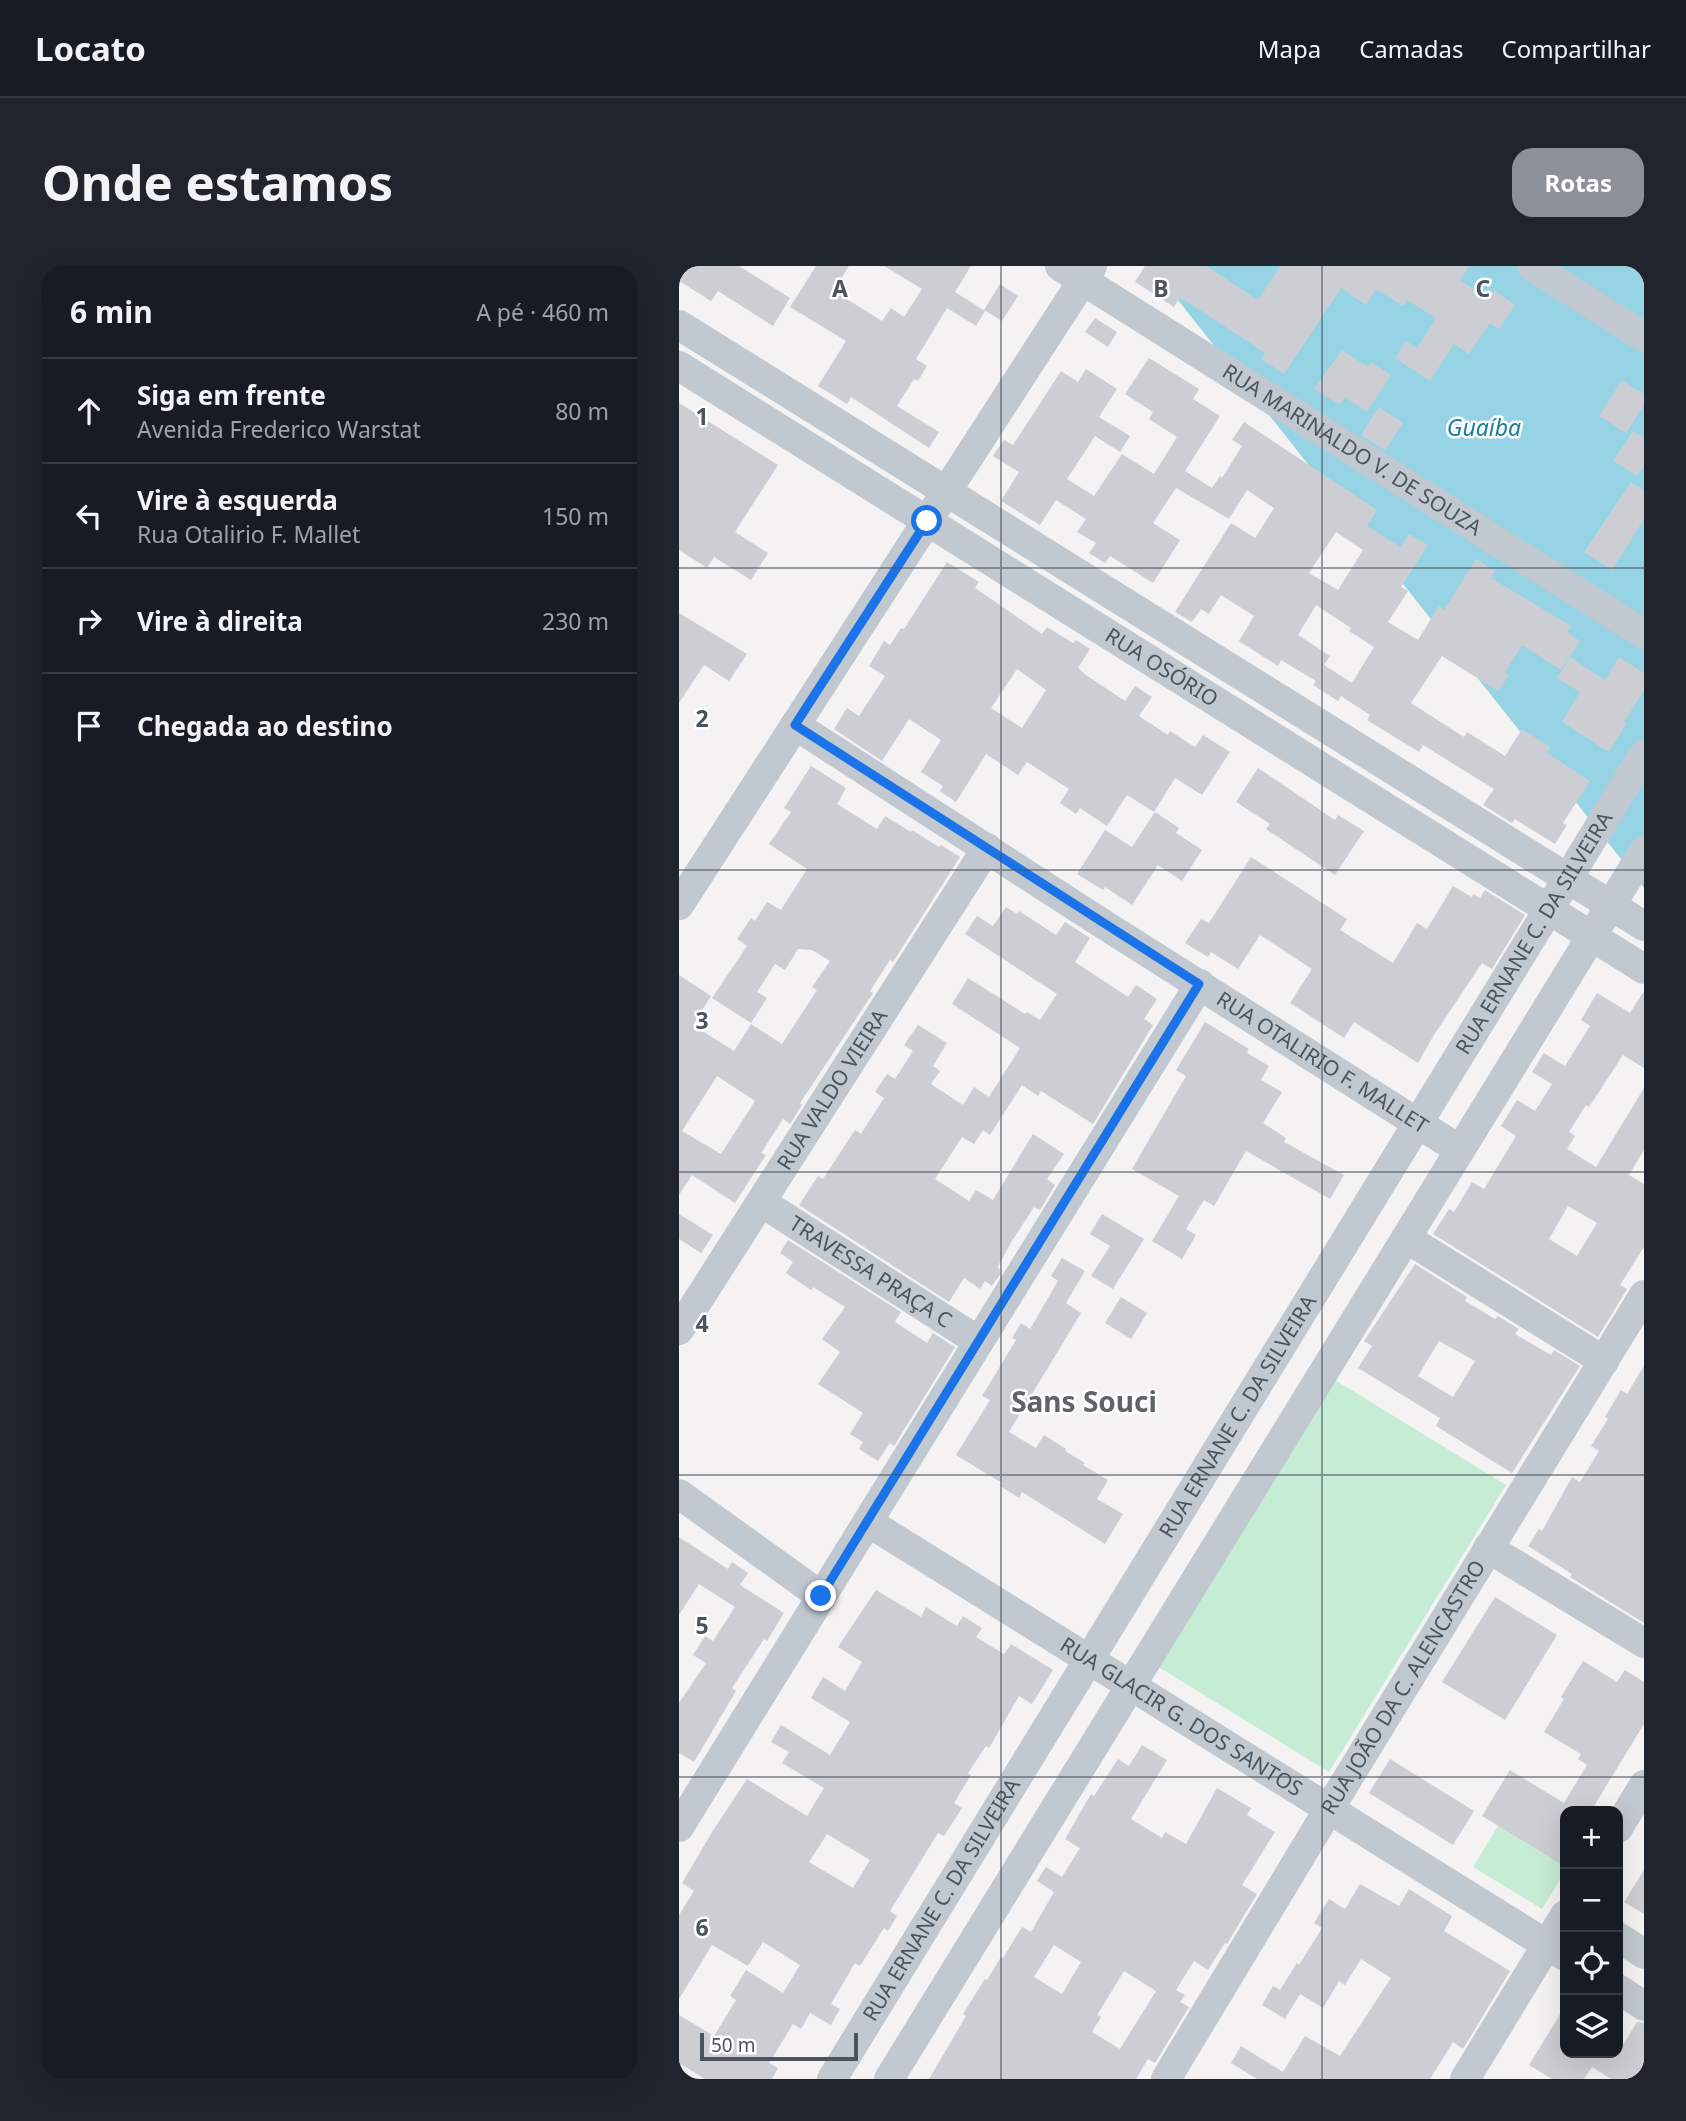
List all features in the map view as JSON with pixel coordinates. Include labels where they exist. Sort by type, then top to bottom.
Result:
[{"type":"street","points":[[1532,266],[1644,337]]},
{"type":"street","points":[[679,905],[946,492],[1078,271]]},
{"type":"street","name":"RUA MARINALDO V. DE SOUZA","points":[[1078,271],[1644,634]]},
{"type":"street","name":"RUA OSÓRIO","points":[[679,325],[1644,926]]},
{"type":"street","name":"RUA OSÓRIO","points":[[679,366],[1644,970]]},
{"type":"street","points":[[785,431],[802,402]]},
{"type":"street","points":[[1131,649],[1150,619]]},
{"type":"street","name":"RUA OTALIRIO F. MALLET","points":[[795,725],[1460,1150]]},
{"type":"street","name":"RUA ERNANE C. DA SILVEIRA","points":[[832,2079],[1644,754]]},
{"type":"street","name":"RUA VALDO VIEIRA","points":[[679,1330],[987,849]]},
{"type":"street","points":[[889,2079],[1644,851]]},
{"type":"street","points":[[679,1827],[687,1795],[868,1522],[1199,984]]},
{"type":"street","name":"TRAVESSA PRAÇA C","points":[[761,1202],[978,1341]]},
{"type":"street","points":[[1406,1238],[1604,1361]]},
{"type":"street","name":"RUA JOÃO DA C. ALENCASTRO","points":[[1166,2079],[1644,1296]]},
{"type":"street","points":[[679,1494],[821,1596]]},
{"type":"street","name":"RUA GLACIR G. DOS SANTOS","points":[[868,1522],[1556,1950]]},
{"type":"street","points":[[1488,1548],[1644,1643]]},
{"type":"street","points":[[1623,1820],[1644,1785]]},
{"type":"street","points":[[958,1874],[1000,1899]]},
{"type":"street","points":[[1465,2079],[1556,1950],[1561,1932]]},
{"type":"street","points":[[1623,1940],[1644,1954]]},
{"type":"street","points":[[1623,1992],[1644,2006]]},
{"type":"green space","points":[[1335,1380],[1506,1485],[1329,1772],[1157,1666]]},
{"type":"green space","points":[[1498,1826],[1560,1864],[1560,1880],[1542,1909],[1473,1867]]},
{"type":"water","name":"Guaíba","points":[[1151,266],[1644,266],[1644,888]]},
{"type":"building","points":[[689,266],[739,266],[790,298],[773,326],[718,291],[711,301],[679,281]]},
{"type":"building","points":[[816,266],[849,266],[837,293],[882,321],[891,308],[904,317],[922,289],[884,266],[971,266],[955,292],[985,311],[976,326],[947,308],[916,359],[927,366],[918,381],[914,379],[897,406],[939,432],[929,448],[851,397],[847,404],[818,386],[846,341],[790,307]]},
{"type":"building","points":[[1145,266],[1206,266],[1258,300],[1280,266],[1469,266],[1460,280],[1488,299],[1494,290],[1515,305],[1499,329],[1490,323],[1469,354],[1454,344],[1430,381],[1395,358],[1406,341],[1417,348],[1436,318],[1407,300],[1403,306],[1376,289],[1366,305],[1341,288],[1284,374],[1261,359],[1265,353],[1180,297],[1174,307],[1135,282]]},
{"type":"building","points":[[1000,284],[1018,296],[1002,321],[984,310]]},
{"type":"building","points":[[1095,318],[1117,332],[1108,347],[1085,332]]},
{"type":"building","points":[[1342,350],[1368,367],[1371,362],[1391,375],[1367,412],[1345,397],[1340,405],[1314,389]]},
{"type":"building","points":[[1149,358],[1199,389],[1193,399],[1220,416],[1185,471],[1212,488],[1220,476],[1222,478],[1242,446],[1232,440],[1244,422],[1377,510],[1367,526],[1400,547],[1409,534],[1428,545],[1401,587],[1408,591],[1388,622],[1418,640],[1439,606],[1444,610],[1476,559],[1495,571],[1491,578],[1571,626],[1567,632],[1580,641],[1561,670],[1522,645],[1505,672],[1509,675],[1498,691],[1442,656],[1411,703],[1464,737],[1467,732],[1505,756],[1522,729],[1550,747],[1547,753],[1590,781],[1563,823],[1567,825],[1555,844],[1515,819],[1512,823],[1483,805],[1494,789],[1423,745],[1419,752],[1367,720],[1370,715],[1341,696],[1338,701],[1313,685],[1316,681],[1281,660],[1278,666],[1239,641],[1254,616],[1221,595],[1209,614],[1201,609],[1192,622],[1175,612],[1231,523],[1255,538],[1274,508],[1247,490],[1229,519],[1176,488],[1153,523],[1180,540],[1153,583],[1110,556],[1105,563],[1089,553],[1096,543],[1077,532],[1086,519],[1056,500],[1040,525],[1001,501],[1019,472],[993,456],[1004,440],[1013,445],[1061,371],[1078,382],[1086,369],[1117,389],[1099,417],[1130,436],[1120,452],[1095,436],[1067,479],[1094,496],[1122,454],[1154,474],[1177,437],[1149,419],[1153,412],[1125,394]],"holes":[[[1336,532],[1363,550],[1338,590],[1309,573]],[[1316,605],[1374,647],[1352,683],[1324,665],[1330,656],[1298,635]]]},
{"type":"building","points":[[1622,380],[1644,394],[1644,405],[1626,433],[1599,416]]},
{"type":"building","points":[[679,403],[778,465],[735,532],[768,553],[751,580],[714,557],[707,568],[679,550]]},
{"type":"building","points":[[1379,407],[1403,423],[1385,450],[1361,435]]},
{"type":"building","points":[[1633,431],[1644,438],[1644,466],[1637,476],[1613,461]]},
{"type":"building","points":[[1631,482],[1644,490],[1644,519],[1612,570],[1584,552]]},
{"type":"building","points":[[947,562],[979,582],[975,588],[1042,634],[1047,627],[1073,643],[1076,640],[1090,649],[1078,668],[1125,701],[1135,686],[1152,697],[1139,716],[1168,735],[1170,731],[1195,747],[1203,735],[1230,752],[1202,795],[1175,778],[1154,812],[1127,795],[1107,826],[1080,808],[1076,814],[1060,803],[1069,789],[1027,762],[1018,775],[986,754],[956,802],[940,791],[943,786],[921,772],[941,740],[909,719],[882,761],[834,729],[847,708],[859,716],[885,676],[869,666],[884,641],[890,645],[901,628],[904,629]],"holes":[[[1017,669],[1046,690],[1022,728],[991,708]]]},
{"type":"building","points":[[679,613],[747,654],[729,681],[704,665],[679,703]]},
{"type":"building","points":[[1570,657],[1605,680],[1619,657],[1644,673],[1644,690],[1609,752],[1562,722],[1580,692],[1557,678]]},
{"type":"building","points":[[811,766],[846,788],[837,804],[877,829],[885,816],[960,857],[893,962],[890,960],[870,991],[873,993],[800,1103],[802,1105],[790,1124],[783,1119],[761,1153],[766,1155],[735,1203],[692,1175],[679,1195],[679,975],[711,996],[693,1025],[734,1051],[751,1024],[782,1044],[817,990],[812,987],[830,961],[812,950],[798,949],[785,970],[775,964],[757,992],[767,998],[751,1023],[712,998],[747,946],[737,939],[751,918],[755,921],[767,902],[781,910],[807,869],[769,844],[791,812],[784,808]],"holes":[[[717,1076],[755,1101],[721,1154],[682,1131]]]},
{"type":"building","points":[[1258,768],[1335,820],[1338,815],[1364,831],[1335,875],[1266,829],[1270,824],[1236,802]]},
{"type":"building","points":[[1155,812],[1179,828],[1176,833],[1202,850],[1182,881],[1158,865],[1132,905],[1105,887],[1103,890],[1077,874],[1105,830],[1132,847]]},
{"type":"building","points":[[1251,857],[1347,919],[1340,930],[1393,963],[1417,923],[1427,929],[1453,886],[1472,897],[1473,894],[1480,898],[1485,890],[1525,915],[1492,969],[1482,963],[1418,1063],[1354,1022],[1344,1038],[1290,1003],[1312,969],[1260,935],[1238,969],[1211,952],[1208,957],[1185,943],[1201,919],[1209,923]]},
{"type":"building","points":[[1006,907],[1017,914],[1019,911],[1056,935],[1065,922],[1090,938],[1075,962],[1128,997],[1136,985],[1157,999],[1144,1019],[1153,1025],[1093,1124],[1041,1091],[1038,1096],[1022,1085],[990,1135],[983,1130],[974,1144],[962,1137],[935,1179],[969,1201],[976,1190],[993,1200],[1033,1134],[1064,1154],[1047,1179],[1055,1185],[1040,1210],[1034,1207],[1012,1241],[998,1266],[1001,1273],[992,1286],[985,1281],[980,1289],[964,1278],[949,1302],[799,1205],[818,1176],[823,1179],[855,1130],[861,1134],[884,1098],[875,1092],[887,1074],[895,1079],[913,1051],[904,1045],[918,1025],[947,1043],[933,1066],[940,1071],[931,1084],[963,1105],[974,1087],[989,1097],[1020,1048],[952,1004],[968,978],[1025,1014],[1027,1012],[1040,1020],[1057,994],[965,934],[977,916],[993,926]]},
{"type":"building","points":[[1644,991],[1644,1068],[1623,1055],[1569,1132],[1575,1136],[1567,1149],[1596,1167],[1644,1088],[1644,1150],[1629,1175],[1644,1184],[1644,1247],[1620,1285],[1627,1289],[1598,1337],[1433,1234],[1449,1209],[1454,1212],[1472,1182],[1484,1189],[1516,1136],[1501,1126],[1517,1100],[1535,1111],[1552,1084],[1532,1072],[1544,1053],[1565,1066],[1590,1026],[1581,1020],[1597,993],[1630,1013]],"holes":[[[1568,1206],[1597,1223],[1577,1256],[1549,1239]]]},
{"type":"building","points":[[1205,1022],[1249,1049],[1247,1053],[1269,1066],[1261,1080],[1282,1092],[1263,1123],[1286,1138],[1284,1142],[1344,1175],[1330,1199],[1246,1151],[1214,1206],[1204,1200],[1186,1229],[1196,1235],[1182,1259],[1152,1241],[1179,1196],[1132,1169],[1186,1076],[1176,1070]]},
{"type":"building","points":[[679,1214],[713,1235],[701,1253],[679,1239]]},
{"type":"building","points":[[1102,1214],[1144,1239],[1113,1289],[1091,1276],[1110,1246],[1090,1234]]},
{"type":"building","points":[[788,1240],[901,1312],[895,1322],[927,1343],[933,1333],[955,1347],[894,1446],[890,1443],[878,1461],[859,1449],[863,1442],[850,1434],[863,1413],[818,1384],[840,1352],[822,1339],[845,1307],[813,1287],[811,1290],[786,1273],[793,1262],[780,1253]]},
{"type":"building","points":[[1062,1258],[1085,1271],[1066,1303],[1081,1313],[1009,1432],[1036,1448],[1044,1435],[1085,1463],[1083,1465],[1108,1480],[1097,1499],[1123,1514],[1105,1544],[1022,1492],[1019,1498],[1000,1486],[1002,1483],[956,1455],[990,1400],[982,1396],[1016,1340],[1012,1338],[1021,1323],[1030,1329],[1058,1281],[1051,1276]]},
{"type":"building","points":[[1415,1264],[1467,1297],[1465,1301],[1495,1319],[1498,1316],[1519,1329],[1515,1334],[1551,1355],[1554,1350],[1580,1366],[1512,1473],[1436,1426],[1440,1418],[1358,1368],[1372,1346],[1364,1341]],"holes":[[[1439,1341],[1475,1361],[1453,1397],[1418,1376]]]},
{"type":"building","points":[[1121,1297],[1147,1313],[1131,1339],[1105,1323]]},
{"type":"building","points":[[1644,1366],[1644,1623],[1570,1577],[1572,1574],[1528,1546],[1539,1529],[1542,1531],[1572,1477],[1580,1482],[1599,1451],[1591,1446],[1608,1419],[1605,1417],[1621,1390],[1627,1394]]},
{"type":"building","points":[[679,1537],[728,1569],[732,1562],[748,1573],[740,1585],[784,1613],[732,1688],[736,1691],[694,1762],[679,1753],[679,1703],[706,1663],[693,1655],[705,1636],[713,1641],[735,1607],[699,1584],[679,1615]]},
{"type":"building","points":[[876,1590],[921,1617],[926,1607],[957,1626],[963,1616],[982,1628],[976,1637],[1004,1654],[1011,1644],[1053,1670],[1032,1704],[1019,1696],[989,1748],[986,1746],[968,1773],[971,1775],[954,1803],[962,1808],[944,1836],[938,1833],[890,1911],[897,1916],[888,1931],[884,1928],[860,1966],[855,1963],[831,2004],[840,2009],[831,2025],[810,2013],[801,2029],[793,2024],[769,2063],[778,2068],[772,2079],[705,2079],[679,2063],[679,2015],[714,2036],[736,2000],[730,1996],[746,1970],[783,1993],[800,1965],[763,1942],[748,1966],[712,1945],[679,1999],[679,1915],[694,1891],[682,1883],[747,1779],[807,1816],[824,1788],[782,1763],[789,1752],[771,1742],[781,1725],[830,1755],[850,1722],[811,1698],[823,1677],[845,1691],[862,1662],[838,1647]],"holes":[[[827,1834],[870,1860],[853,1888],[809,1862]]]},
{"type":"building","points":[[1495,1597],[1557,1635],[1505,1720],[1442,1682]]},
{"type":"building","points":[[1583,1661],[1617,1682],[1625,1670],[1644,1682],[1644,1724],[1594,1806],[1560,1806],[1560,1864],[1482,1816],[1510,1770],[1564,1803],[1587,1765],[1578,1759],[1581,1754],[1544,1732],[1564,1699],[1561,1697]]},
{"type":"building","points":[[1142,1745],[1167,1760],[1131,1819],[1162,1838],[1165,1832],[1186,1844],[1217,1788],[1251,1808],[1247,1815],[1275,1832],[1242,1885],[1257,1894],[1227,1944],[1225,1943],[1208,1970],[1194,1961],[1176,1990],[1185,1995],[1180,2002],[1189,2007],[1155,2063],[1148,2059],[1136,2079],[929,2079],[985,1979],[987,1980],[1001,1957],[1003,1958],[1022,1927],[1031,1932],[1054,1892],[1037,1881],[1046,1867],[1062,1877],[1080,1848],[1065,1839],[1091,1794],[1094,1796],[1118,1759],[1129,1766]],"holes":[[[1054,1945],[1081,1962],[1062,1994],[1034,1977]],[[1124,1971],[1156,1991],[1120,2049],[1092,2032],[1101,2017],[1097,2015]]]},
{"type":"building","points":[[1390,1759],[1474,1811],[1453,1845],[1369,1793]]},
{"type":"building","points":[[1644,1870],[1644,1914],[1624,1902]]},
{"type":"building","points":[[1360,1884],[1399,1906],[1409,1889],[1452,1916],[1444,1931],[1510,1971],[1463,2049],[1453,2042],[1430,2079],[1257,2079],[1231,2063],[1241,2046],[1283,2072],[1305,2036],[1340,2056],[1391,1978],[1361,1959],[1345,1985],[1339,1981],[1323,2008],[1300,1994],[1285,2019],[1262,2005],[1273,1986],[1280,1990],[1297,1963],[1299,1965],[1322,1928],[1314,1923],[1329,1899],[1345,1909]]},
{"type":"building","points":[[1560,2014],[1560,2058],[1623,2058],[1623,2045],[1637,2022],[1644,2023],[1644,2079],[1611,2079],[1592,2067],[1584,2079],[1552,2079],[1529,2065]]},
{"type":"district","name":"Sans Souci","points":[[1084,1402]]},
{"type":"route","points":[[821,1596],[1199,984],[795,725],[927,521]]}]
